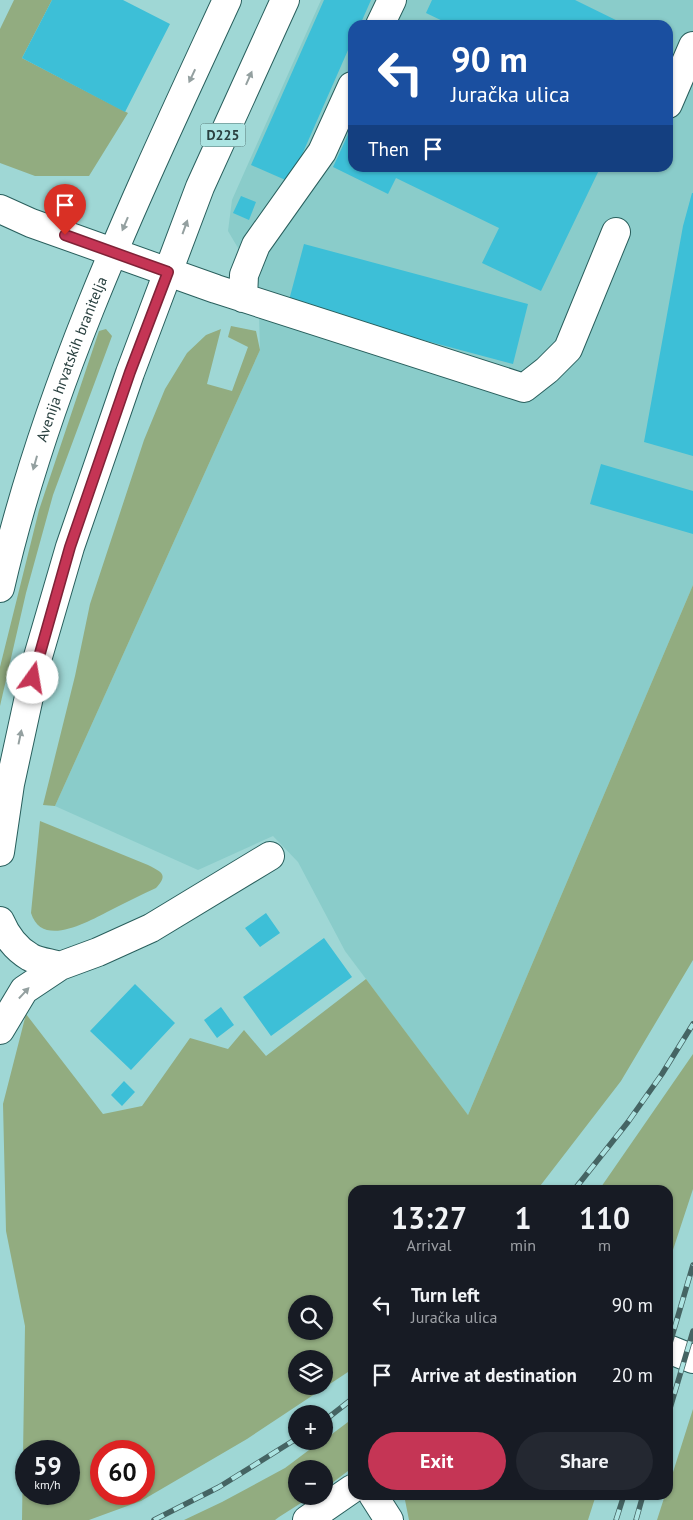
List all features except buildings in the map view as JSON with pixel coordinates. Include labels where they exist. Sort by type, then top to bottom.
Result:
[{"type":"main road","name":"Avenija hrvatskih branitelja","points":[[0,588],[39,446],[64,372],[151,164],[227,0]]},
{"type":"main road","name":"D225","points":[[0,852],[10,784],[39,651],[70,547],[130,372],[200,187],[285,0]]},
{"type":"main road","points":[[382,20],[392,0]]},
{"type":"main road","points":[[673,92],[693,46]]},
{"type":"main road","points":[[243,298],[244,275],[256,244],[322,152],[348,95]]},
{"type":"main road","points":[[0,209],[31,223],[243,298],[524,388],[547,370],[568,349],[616,232]]},
{"type":"main road","points":[[0,1030],[24,990],[60,966],[98,952],[150,928],[270,856]]},
{"type":"main road","points":[[0,921],[4,931],[16,946],[30,958],[60,966]]},
{"type":"main road","points":[[673,1351],[693,1359]]},
{"type":"main road","points":[[307,1520],[348,1492]]},
{"type":"main road","points":[[376,1500],[389,1520]]},
{"type":"shaded area","points":[[321,0],[693,0],[693,585],[468,1115],[345,951],[298,862],[273,836],[198,870],[55,806],[260,350],[258,282],[228,231],[232,200]]},
{"type":"green space","points":[[14,0],[52,0],[22,58],[128,113],[89,176],[35,176],[0,163],[0,29]]},
{"type":"green space","points":[[231,326],[256,331],[260,350],[55,806],[43,805],[75,676],[90,604],[144,440],[165,389],[187,353],[206,335],[221,329],[207,384],[232,391],[248,347],[228,337]]},
{"type":"green space","points":[[106,329],[112,336],[53,495],[26,593],[0,706],[0,667],[39,510],[99,331]]},
{"type":"green space","points":[[693,585],[693,960],[621,1081],[541,1185],[348,1185],[348,1372],[333,1382],[333,1350],[288,1350],[288,1395],[313,1395],[298,1405],[288,1405],[288,1412],[247,1439],[155,1493],[155,1440],[90,1440],[90,1505],[130,1505],[89,1520],[22,1520],[22,1505],[80,1505],[80,1440],[23,1440],[25,1326],[6,1231],[3,1104],[26,1014],[103,1114],[142,1106],[190,1038],[228,1049],[244,1030],[266,1056],[366,979],[468,1115]]},
{"type":"green space","points":[[40,821],[148,865],[162,874],[162,879],[156,888],[90,921],[67,929],[55,931],[45,929],[37,924],[31,913]]},
{"type":"green space","points":[[693,1054],[693,1189],[673,1250],[673,1185],[602,1185]]},
{"type":"green space","points":[[693,1409],[693,1520],[657,1520],[663,1500],[673,1500],[673,1472]]},
{"type":"green space","points":[[348,1422],[348,1471],[333,1482],[333,1460],[296,1460],[309,1450],[333,1450],[333,1433]]},
{"type":"green space","points":[[288,1466],[288,1505],[298,1505],[275,1520],[184,1520],[222,1502]]},
{"type":"green space","points":[[405,1500],[594,1500],[588,1520],[409,1520]]},
{"type":"railway","points":[[578,1185],[628,1122],[662,1074],[693,1024]]},
{"type":"railway","points":[[673,1333],[693,1265]]},
{"type":"railway","points":[[673,1398],[693,1331]]},
{"type":"railway","points":[[333,1414],[348,1402]]},
{"type":"railway","points":[[154,1520],[219,1487],[288,1444]]},
{"type":"railway","points":[[616,1520],[622,1500]]},
{"type":"railway","points":[[636,1520],[642,1500]]},
{"type":"route","points":[[33,678],[70,547],[130,372],[168,272],[65,235]]}]
